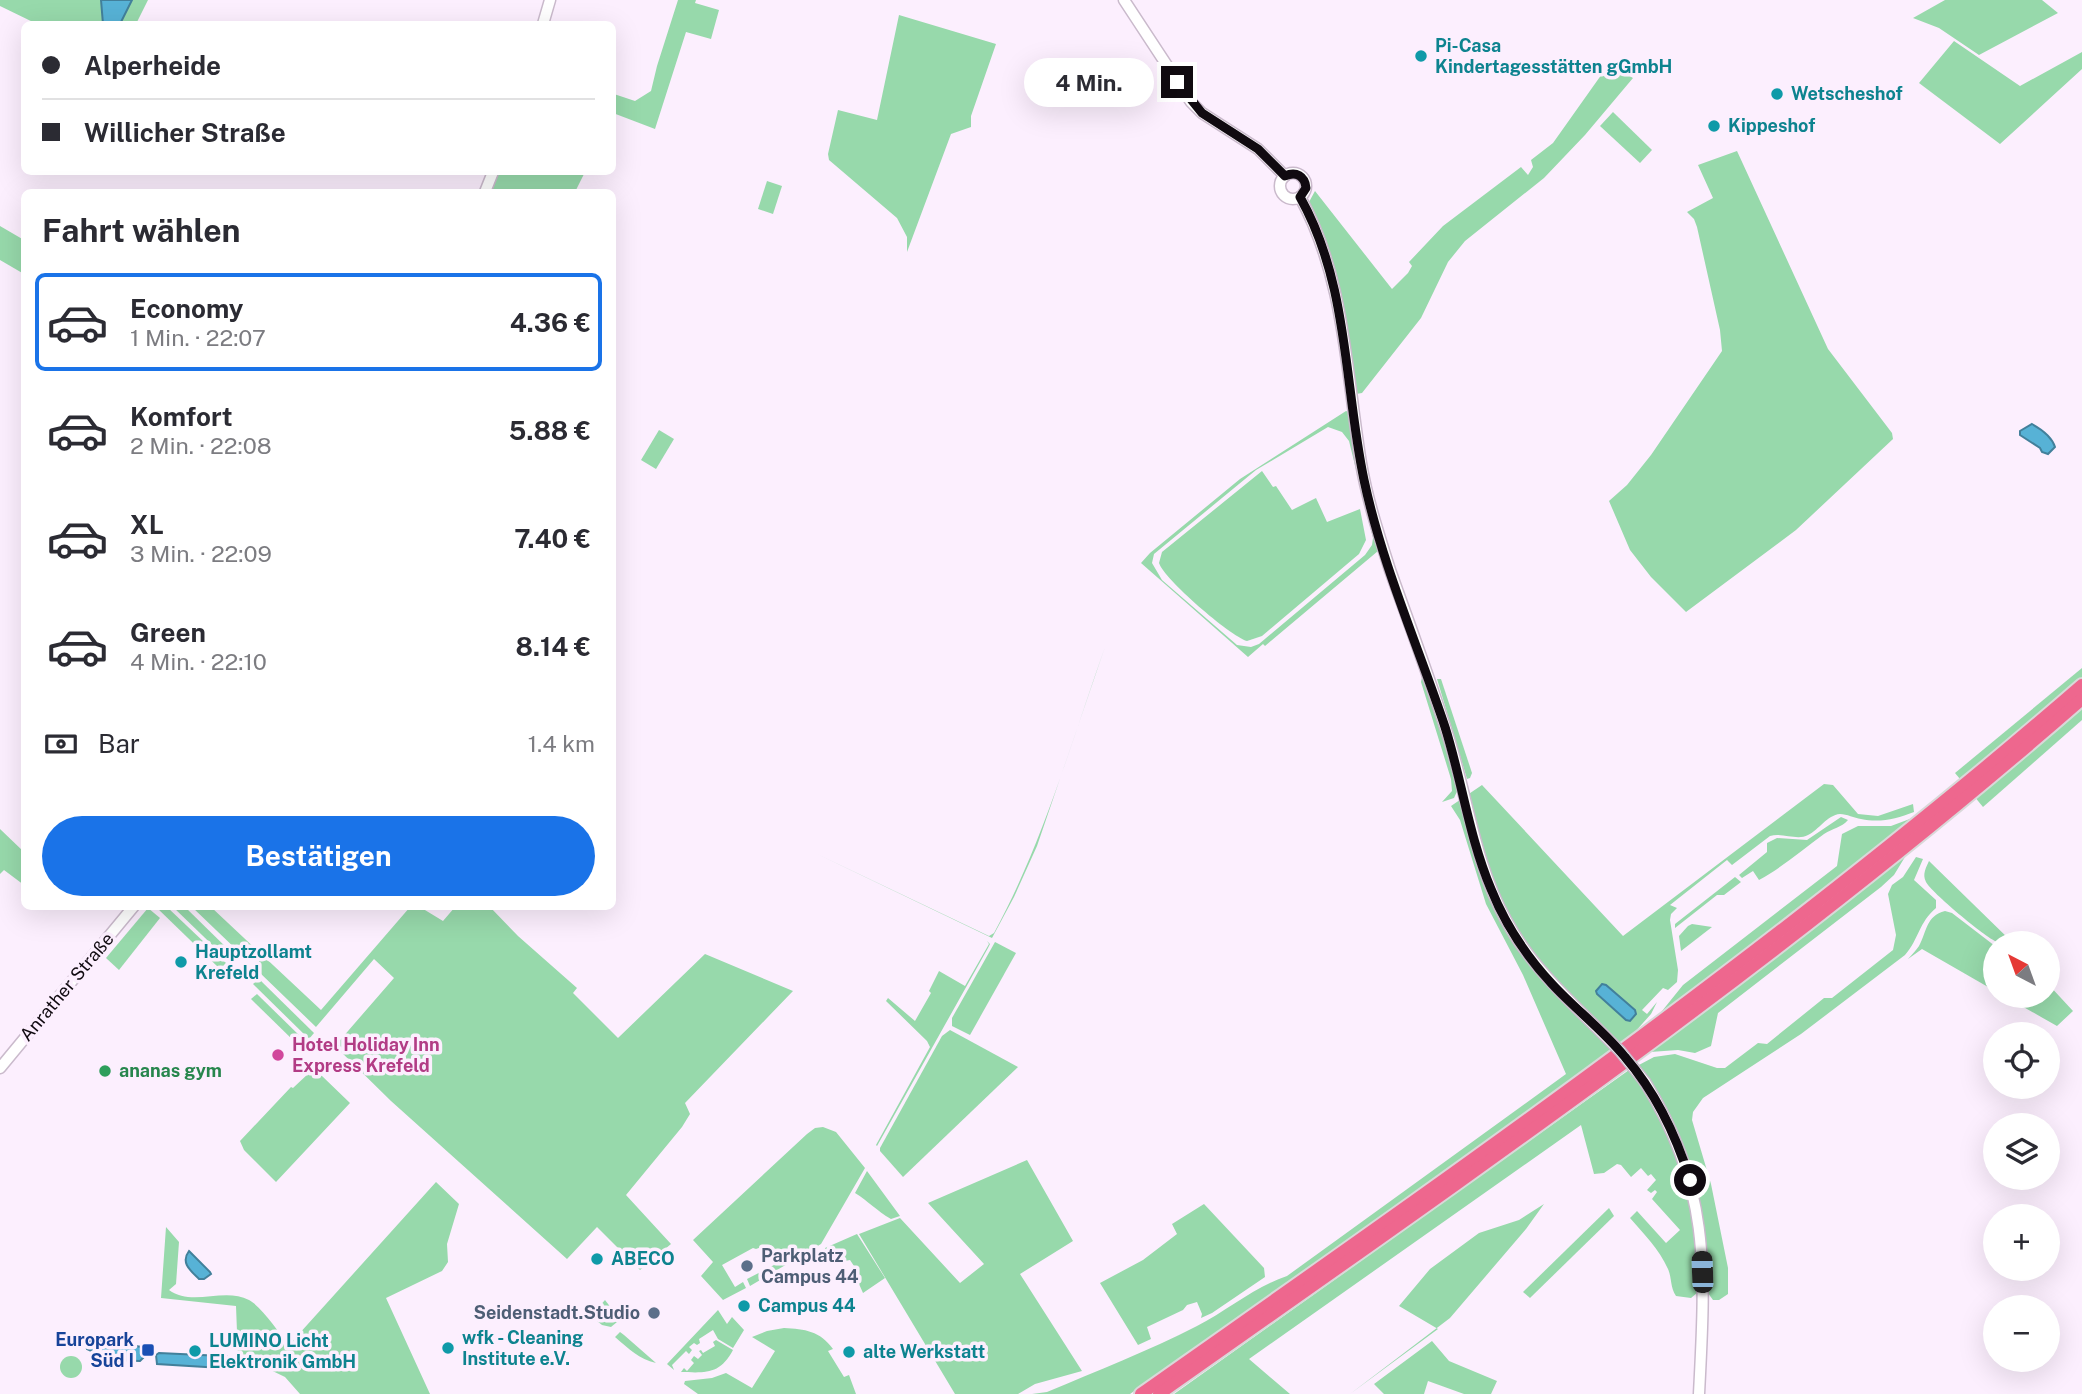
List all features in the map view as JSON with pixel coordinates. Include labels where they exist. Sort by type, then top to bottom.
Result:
[{"type":"highway","points":[[1141,1394],[1493,1145],[1733,968],[1927,816],[2082,685]]},
{"type":"highway","points":[[1159,1394],[1699,1007],[1899,852],[2082,699]]},
{"type":"street","points":[[544,21],[550,0]]},
{"type":"street","points":[[1124,0],[1191,102],[1202,113],[1258,149],[1285,176]]},
{"type":"street","points":[[1295,174],[1303,179],[1306,188],[1300,197],[1290,199],[1283,195],[1280,187],[1285,176],[1295,174]]},
{"type":"street","points":[[1300,197],[1318,234],[1336,293],[1361,463],[1373,514],[1450,743],[1483,869],[1499,906],[1525,951],[1552,984],[1620,1051],[1644,1082],[1673,1131],[1686,1168],[1697,1210],[1703,1290],[1699,1394]]},
{"type":"street","name":"Anrather Straße","points":[[0,1068],[131,910]]},
{"type":"green space","points":[[0,0],[148,0],[138,21],[31,21],[0,6]]},
{"type":"green space","points":[[678,0],[696,0],[695,3],[719,10],[711,39],[686,32],[655,129],[616,114],[616,95],[635,101],[651,91]]},
{"type":"green space","points":[[1945,0],[2042,0],[2058,13],[1979,55],[1939,28],[1913,18]]},
{"type":"green space","points":[[899,15],[996,44],[971,116],[971,127],[951,134],[907,252],[907,237],[897,218],[829,160],[828,154],[838,110],[877,120]]},
{"type":"green space","points":[[1954,41],[2020,86],[2082,52],[2082,69],[2000,144],[1919,83]]},
{"type":"green space","points":[[1609,64],[1633,78],[1544,178],[1465,241],[1448,262],[1421,318],[1362,393],[1356,394],[1317,220],[1309,202],[1315,191],[1392,289],[1408,273],[1412,266],[1409,262],[1443,226],[1521,167],[1528,175],[1533,167],[1531,160],[1553,143]]},
{"type":"green space","points":[[1613,112],[1652,150],[1640,163],[1600,126]]},
{"type":"green space","points":[[1737,151],[1828,349],[1892,433],[1893,439],[1796,530],[1686,612],[1651,577],[1630,550],[1609,501],[1627,485],[1651,455],[1722,351],[1720,330],[1697,227],[1687,212],[1713,198],[1698,165]]},
{"type":"green space","points":[[495,175],[584,175],[576,189],[489,189]]},
{"type":"green space","points":[[767,181],[782,186],[773,214],[758,209]]},
{"type":"green space","points":[[0,226],[21,238],[21,272],[0,260]]},
{"type":"green space","points":[[1346,411],[1352,413],[1358,464],[1459,787],[1454,798],[1442,802],[1452,791],[1451,779],[1421,682],[1422,677],[1378,551],[1265,646],[1263,644],[1248,657],[1141,563],[1240,479]],"holes":[[[1328,427],[1342,432],[1349,441],[1373,538],[1372,545],[1365,555],[1259,644],[1251,647],[1237,645],[1162,580],[1152,563],[1154,554],[1256,470]]]},
{"type":"green space","points":[[659,430],[674,439],[656,469],[641,460]]},
{"type":"green space","points":[[1262,471],[1292,510],[1316,498],[1327,522],[1360,509],[1366,540],[1359,554],[1262,636],[1247,641],[1198,606],[1172,581],[1159,563],[1162,552]]},
{"type":"green space","points":[[1105,647],[1079,724],[1092,683]]},
{"type":"green space","points":[[2082,668],[2082,720],[1983,807],[1955,773]]},
{"type":"green space","points":[[1437,679],[1441,679],[1472,773],[1467,779]]},
{"type":"green space","points":[[1065,765],[1037,846],[992,938],[815,853],[989,936],[994,933],[1027,864]]},
{"type":"green space","points":[[1824,784],[1833,785],[1858,814],[1878,816],[1913,804],[1914,812],[1881,820],[1835,815],[1804,837],[1770,836],[1732,865],[1727,860],[1670,905],[1677,908],[1671,914],[1670,920],[1678,970],[1677,982],[1668,990],[1663,988],[1642,1010],[1647,1014],[1657,1002],[1651,1014],[1634,1033],[1479,1147],[1130,1394],[1032,1394],[1047,1392],[1160,1344],[1208,1320],[1263,1286],[1287,1276],[1566,1074],[1523,975],[1486,904],[1460,820],[1451,806],[1482,785],[1623,936]]},
{"type":"green space","points":[[1841,817],[1848,820],[1759,880],[1753,871],[1742,878],[1739,875],[1767,852],[1767,843],[1777,838],[1807,840]]},
{"type":"green space","points":[[1915,817],[1915,821],[1654,1021],[1683,985],[1837,866],[1842,834],[1858,826],[1891,826]]},
{"type":"green space","points":[[0,829],[21,849],[21,883],[4,870],[0,874]]},
{"type":"green space","points":[[1908,852],[1894,875],[1881,887],[1718,1013],[1711,1046],[1695,1053],[1678,1050],[1650,1052],[1788,948]]},
{"type":"green space","points":[[1916,857],[1923,859],[1914,880],[1936,900],[1936,908],[1926,919],[1905,955],[1801,1034],[1703,1098],[1693,1112],[1692,1120],[1711,1184],[1728,1268],[1728,1294],[1719,1300],[1713,1300],[1705,1289],[1698,1198],[1637,1066],[1654,1057],[1675,1054],[1717,1068],[1725,1068],[1758,1043],[1767,1044],[1824,998],[1832,998],[1893,950],[1896,935],[1888,894],[1892,885],[1903,877]]},
{"type":"green space","points":[[1929,861],[2001,931],[1983,932],[1971,923],[1930,887],[1925,879]]},
{"type":"green space","points":[[1735,877],[1741,882],[1724,895],[1717,895],[1675,928],[1675,924]]},
{"type":"green space","points":[[146,910],[160,918],[119,970],[106,958]]},
{"type":"green space","points":[[159,910],[170,910],[226,963],[220,969]]},
{"type":"green space","points":[[176,910],[188,910],[236,957],[231,963]]},
{"type":"green space","points":[[195,910],[214,910],[321,1010],[407,910],[425,910],[443,921],[452,910],[493,910],[577,988],[573,993],[618,1038],[705,954],[793,991],[685,1103],[690,1114],[682,1127],[626,1195],[671,1244],[640,1270],[597,1227],[567,1259],[391,1101],[335,1046],[394,978],[374,959],[316,1027],[259,972],[259,958],[240,953]]},
{"type":"green space","points":[[1939,913],[1952,913],[1983,937],[1983,984],[1922,949],[1908,959],[1919,946],[1931,920]]},
{"type":"green space","points":[[1692,924],[1712,927],[1681,951],[1679,936]]},
{"type":"green space","points":[[987,941],[990,944],[988,948],[877,1146],[930,1047],[886,1001],[888,998],[915,1021],[931,993],[929,991],[939,971],[965,986],[989,944]]},
{"type":"green space","points":[[995,942],[1016,953],[970,1035],[952,1026],[952,1018]]},
{"type":"green space","points":[[259,979],[314,1033],[309,1039],[253,984]]},
{"type":"green space","points":[[257,994],[303,1039],[298,1045],[251,999]]},
{"type":"green space","points":[[2060,997],[2073,1011],[2060,1023],[2050,1022],[2025,1008],[2060,1008]]},
{"type":"green space","points":[[950,1030],[1018,1067],[903,1177],[880,1148],[942,1036]]},
{"type":"green space","points":[[1629,1070],[1661,1122],[1682,1176],[1694,1232],[1697,1293],[1691,1298],[1676,1296],[1664,1262],[1630,1218],[1637,1211],[1666,1243],[1680,1230],[1652,1199],[1657,1192],[1655,1190],[1651,1193],[1647,1190],[1656,1180],[1641,1168],[1631,1177],[1617,1164],[1604,1173],[1594,1174],[1581,1125],[1249,1359],[1290,1394],[1174,1394]]},
{"type":"green space","points":[[310,1072],[322,1076],[350,1103],[276,1182],[244,1150],[240,1141],[291,1087]]},
{"type":"green space","points":[[823,1127],[836,1132],[865,1168],[821,1244],[750,1286],[747,1279],[774,1265],[764,1246],[753,1248],[722,1265],[735,1287],[743,1282],[746,1288],[723,1300],[701,1276],[713,1262],[693,1240],[807,1134],[815,1128]]},
{"type":"green space","points":[[1027,1160],[1073,1241],[1020,1274],[1082,1371],[1035,1384],[1018,1394],[955,1394],[859,1234],[900,1218],[960,1283],[984,1264],[928,1203]]},
{"type":"green space","points":[[867,1171],[900,1216],[891,1219],[855,1193]]},
{"type":"green space","points":[[436,1182],[459,1204],[447,1244],[448,1262],[442,1271],[386,1298],[430,1394],[300,1394],[285,1377],[254,1360],[238,1358],[236,1306],[161,1298],[166,1227],[179,1242],[176,1284],[169,1290],[188,1297],[229,1295],[249,1300],[265,1314],[289,1345]]},
{"type":"green space","points":[[1204,1204],[1264,1268],[1265,1277],[1201,1318],[1197,1302],[1187,1305],[1183,1310],[1147,1327],[1151,1339],[1138,1345],[1100,1283],[1143,1260],[1177,1234],[1172,1224]]},
{"type":"green space","points":[[1544,1204],[1450,1318],[1437,1328],[1399,1306],[1430,1269],[1479,1233],[1519,1220]]},
{"type":"green space","points":[[1609,1208],[1614,1216],[1530,1298],[1523,1292]]},
{"type":"green space","points":[[857,1234],[885,1278],[863,1293],[855,1275],[858,1272],[850,1260],[834,1263],[825,1248]]},
{"type":"green space","points":[[605,1300],[618,1317],[611,1327],[602,1325],[591,1316]]},
{"type":"green space","points":[[718,1310],[727,1324],[732,1317],[744,1330],[733,1348],[718,1339],[713,1330],[699,1339],[700,1343],[689,1347],[692,1350],[689,1354],[686,1351],[672,1365],[674,1370],[667,1364]]},
{"type":"green space","points":[[784,1328],[812,1332],[823,1338],[833,1349],[828,1351],[844,1377],[849,1375],[856,1394],[698,1394],[684,1384],[685,1381],[712,1378],[726,1373],[752,1388],[775,1351],[752,1337]]},
{"type":"green space","points":[[1437,1328],[1438,1329],[1350,1394]]},
{"type":"green space","points":[[620,1332],[656,1363],[639,1356],[615,1337]]},
{"type":"green space","points":[[716,1340],[733,1350],[723,1364],[705,1372],[681,1372],[684,1368],[687,1371],[694,1363],[691,1360],[694,1356],[698,1359],[702,1355],[699,1351],[703,1353],[715,1346],[713,1342]]},
{"type":"green space","points":[[1432,1341],[1449,1361],[1497,1381],[1491,1394],[1464,1394],[1428,1381],[1424,1394],[1384,1394],[1374,1384]]},
{"type":"green space","points":[[67,1356],[75,1356],[82,1363],[82,1371],[75,1378],[67,1378],[60,1371],[60,1363]]},
{"type":"water","points":[[101,0],[132,0],[122,21],[103,21]]},
{"type":"water","points":[[2032,424],[2054,443],[2055,447],[2048,454],[2020,435],[2020,431]]},
{"type":"water","points":[[1602,984],[1635,1010],[1636,1014],[1630,1021],[1597,994],[1596,991]]},
{"type":"water","points":[[189,1251],[211,1274],[199,1279],[193,1273],[186,1263]]},
{"type":"water","points":[[91,1340],[141,1347],[146,1355],[140,1361],[104,1360],[87,1349],[86,1345]]},
{"type":"water","points":[[156,1355],[244,1357],[256,1363],[238,1369],[157,1364]]},
{"type":"place","name":"Pi-Casa Kindertagesstätten gGmbH","points":[[1421,56]]},
{"type":"place","name":"Wetscheshof","points":[[1777,94]]},
{"type":"place","name":"Kippeshof","points":[[1714,126]]},
{"type":"place","name":"Hauptzollamt Krefeld","points":[[181,962]]},
{"type":"place","name":"Hotel Holiday Inn Express Krefeld","points":[[278,1055]]},
{"type":"place","name":"ananas gym","points":[[105,1071]]},
{"type":"place","name":"ABECO","points":[[597,1259]]},
{"type":"place","name":"Parkplatz Campus 44","points":[[747,1266]]},
{"type":"place","name":"Campus 44","points":[[744,1306]]},
{"type":"place","name":"Seidenstadt.Studio","points":[[654,1313]]},
{"type":"place","name":"wfk - Cleaning Institute e.V.","points":[[448,1348]]},
{"type":"place","name":"Europark Süd I","points":[[148,1350]]},
{"type":"place","name":"LUMINO Licht Elektronik GmbH","points":[[195,1351]]},
{"type":"place","name":"alte Werkstatt","points":[[849,1352]]},
{"type":"route","points":[[1177,82],[1202,113],[1258,149],[1285,176],[1298,175],[1305,182],[1306,188],[1300,197],[1318,234],[1336,293],[1365,485],[1383,548],[1450,743],[1478,853],[1490,888],[1525,951],[1552,984],[1620,1051],[1644,1082],[1673,1131],[1690,1180]]}]
